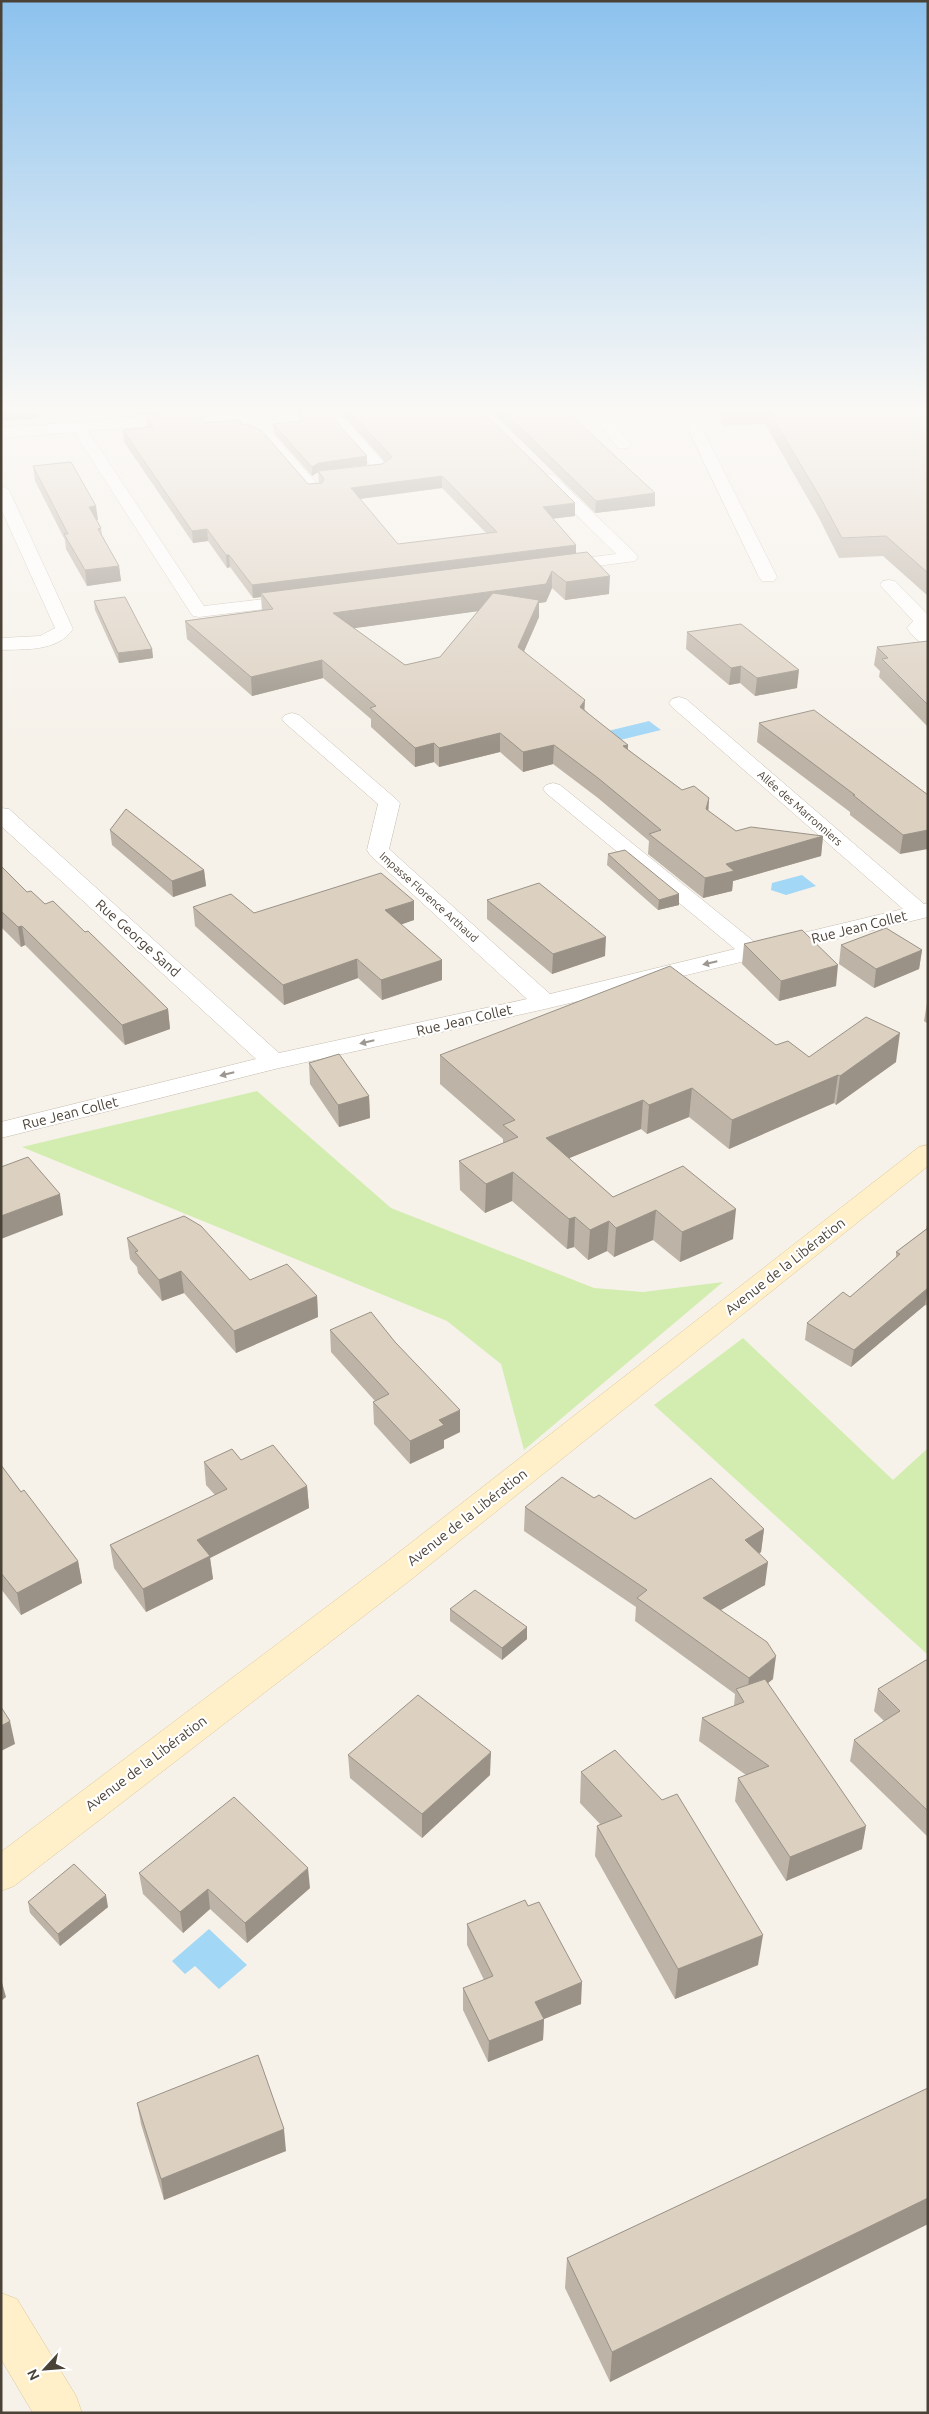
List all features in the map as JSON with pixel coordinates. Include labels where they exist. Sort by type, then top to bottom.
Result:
[{"type":"street","points":[[1,644],[41,642],[57,636],[64,629],[15,521]]},
{"type":"street","points":[[139,521],[199,612],[316,597]]},
{"type":"street","points":[[541,568],[629,557],[592,521]]},
{"type":"street","points":[[740,521],[768,577]]},
{"type":"street","points":[[889,585],[923,621],[916,628],[928,640]]},
{"type":"street","name":"Allée des Marronniers","points":[[679,703],[924,911]]},
{"type":"street","name":"Impasse Florence Arthaud","points":[[292,719],[388,803],[378,850],[545,1002]]},
{"type":"street","points":[[553,789],[754,953]]},
{"type":"street","name":"Rue George Sand","points":[[1,814],[274,1062]]},
{"type":"street","name":"Rue Jean Collet","points":[[1,1130],[274,1062],[545,1002],[924,911]]},
{"type":"street","name":"Avenue de la Libération","points":[[1,1874],[401,1568],[928,1153]]},
{"type":"street","points":[[1,2315],[59,2413]]},
{"type":"green space","points":[[257,1091],[391,1208],[594,1288],[643,1292],[723,1282],[524,1450],[501,1364],[447,1321],[22,1147]]},
{"type":"green space","points":[[743,1338],[893,1480],[928,1448],[928,1655],[654,1405]]},
{"type":"water","points":[[649,721],[661,730],[620,740],[608,731]]},
{"type":"water","points":[[802,875],[816,886],[786,895],[771,890],[772,883]]},
{"type":"water","points":[[209,1929],[247,1965],[219,1989],[195,1966],[185,1974],[172,1961]]},
{"type":"building","points":[[61,521],[97,521],[101,528],[98,529],[119,566],[85,570],[64,534],[68,534]]},
{"type":"building","points":[[185,521],[378,521],[398,544],[497,532],[486,521],[555,521],[576,545],[252,585],[207,529],[192,531]]},
{"type":"building","points":[[833,521],[928,521],[928,573],[886,536],[842,538]]},
{"type":"building","points":[[587,552],[610,576],[566,582],[552,571],[546,584],[333,613],[405,665],[440,657],[493,593],[539,600],[518,647],[585,700],[580,707],[628,745],[623,746],[682,790],[694,786],[709,798],[706,809],[736,831],[751,827],[823,836],[726,864],[734,871],[705,878],[649,834],[661,830],[598,778],[554,745],[523,752],[500,733],[439,748],[434,743],[415,748],[370,708],[376,706],[322,660],[251,677],[185,621],[273,609],[261,593]]},
{"type":"building","points":[[125,597],[152,649],[118,653],[94,601]]},
{"type":"building","points":[[741,624],[799,670],[757,678],[741,666],[731,668],[687,632]]},
{"type":"building","points":[[928,641],[928,705],[882,659],[888,658],[877,647]]},
{"type":"building","points":[[814,710],[928,795],[928,830],[903,835],[853,795],[855,795],[759,723]]},
{"type":"building","points":[[126,809],[204,870],[172,881],[110,830]]},
{"type":"building","points":[[625,850],[679,894],[659,900],[608,854]]},
{"type":"building","points":[[1,866],[27,892],[31,891],[45,904],[53,901],[85,932],[88,931],[168,1009],[122,1025],[22,926],[18,927],[1,911]]},
{"type":"building","points":[[381,873],[414,901],[385,910],[442,960],[381,980],[357,959],[283,985],[193,907],[231,894],[254,913]]},
{"type":"building","points":[[539,883],[606,937],[553,954],[487,900]]},
{"type":"building","points":[[886,928],[922,950],[876,969],[841,945]]},
{"type":"building","points":[[802,930],[838,965],[781,981],[744,944]]},
{"type":"building","points":[[670,966],[776,1045],[788,1041],[809,1057],[866,1017],[900,1033],[840,1076],[838,1075],[732,1120],[692,1088],[649,1105],[643,1100],[546,1138],[613,1197],[683,1166],[736,1209],[682,1232],[656,1210],[616,1228],[609,1221],[590,1230],[575,1217],[569,1219],[513,1172],[486,1184],[459,1161],[518,1137],[503,1125],[515,1120],[440,1055]]},
{"type":"building","points":[[339,1054],[369,1096],[338,1105],[309,1063]]},
{"type":"building","points":[[28,1157],[60,1194],[1,1216],[1,1167]]},
{"type":"building","points":[[184,1216],[201,1226],[250,1280],[287,1264],[317,1296],[234,1331],[181,1271],[159,1280],[135,1252],[138,1251],[127,1238]]},
{"type":"building","points":[[928,1228],[928,1288],[854,1350],[807,1323],[843,1292],[850,1297],[900,1254],[896,1252]]},
{"type":"building","points":[[371,1312],[395,1342],[460,1410],[439,1420],[444,1425],[410,1441],[373,1402],[389,1394],[330,1330]]},
{"type":"building","points":[[273,1445],[307,1486],[197,1540],[210,1556],[143,1589],[110,1545],[227,1489],[204,1462],[232,1449],[241,1460]]},
{"type":"building","points":[[1,1465],[21,1492],[24,1490],[78,1561],[17,1593],[1,1573]]},
{"type":"building","points":[[562,1477],[594,1498],[599,1495],[635,1519],[711,1478],[764,1529],[745,1540],[768,1562],[703,1598],[767,1642],[776,1656],[749,1678],[637,1598],[647,1590],[525,1507]]},
{"type":"building","points":[[475,1590],[527,1627],[502,1648],[450,1609]]},
{"type":"building","points":[[926,1660],[928,1661],[928,1811],[854,1740],[900,1711],[878,1689]]},
{"type":"building","points":[[765,1679],[866,1826],[790,1857],[738,1778],[769,1766],[702,1718],[744,1702],[736,1689]]},
{"type":"building","points":[[418,1695],[491,1752],[422,1814],[348,1755]]},
{"type":"building","points":[[1,1707],[10,1721],[1,1726]]},
{"type":"building","points":[[615,1750],[662,1800],[677,1794],[763,1935],[678,1969],[597,1826],[622,1816],[581,1772]]},
{"type":"building","points":[[234,1797],[308,1868],[245,1923],[208,1889],[180,1912],[139,1873]]},
{"type":"building","points":[[74,1864],[106,1895],[58,1934],[28,1902]]},
{"type":"building","points":[[525,1900],[528,1906],[539,1902],[582,1982],[535,2002],[544,2019],[489,2041],[463,1988],[493,1976],[467,1924]]},
{"type":"building","points":[[258,2055],[284,2129],[161,2179],[137,2103]]},
{"type":"building","points":[[928,2088],[928,2198],[612,2352],[567,2258]]}]
